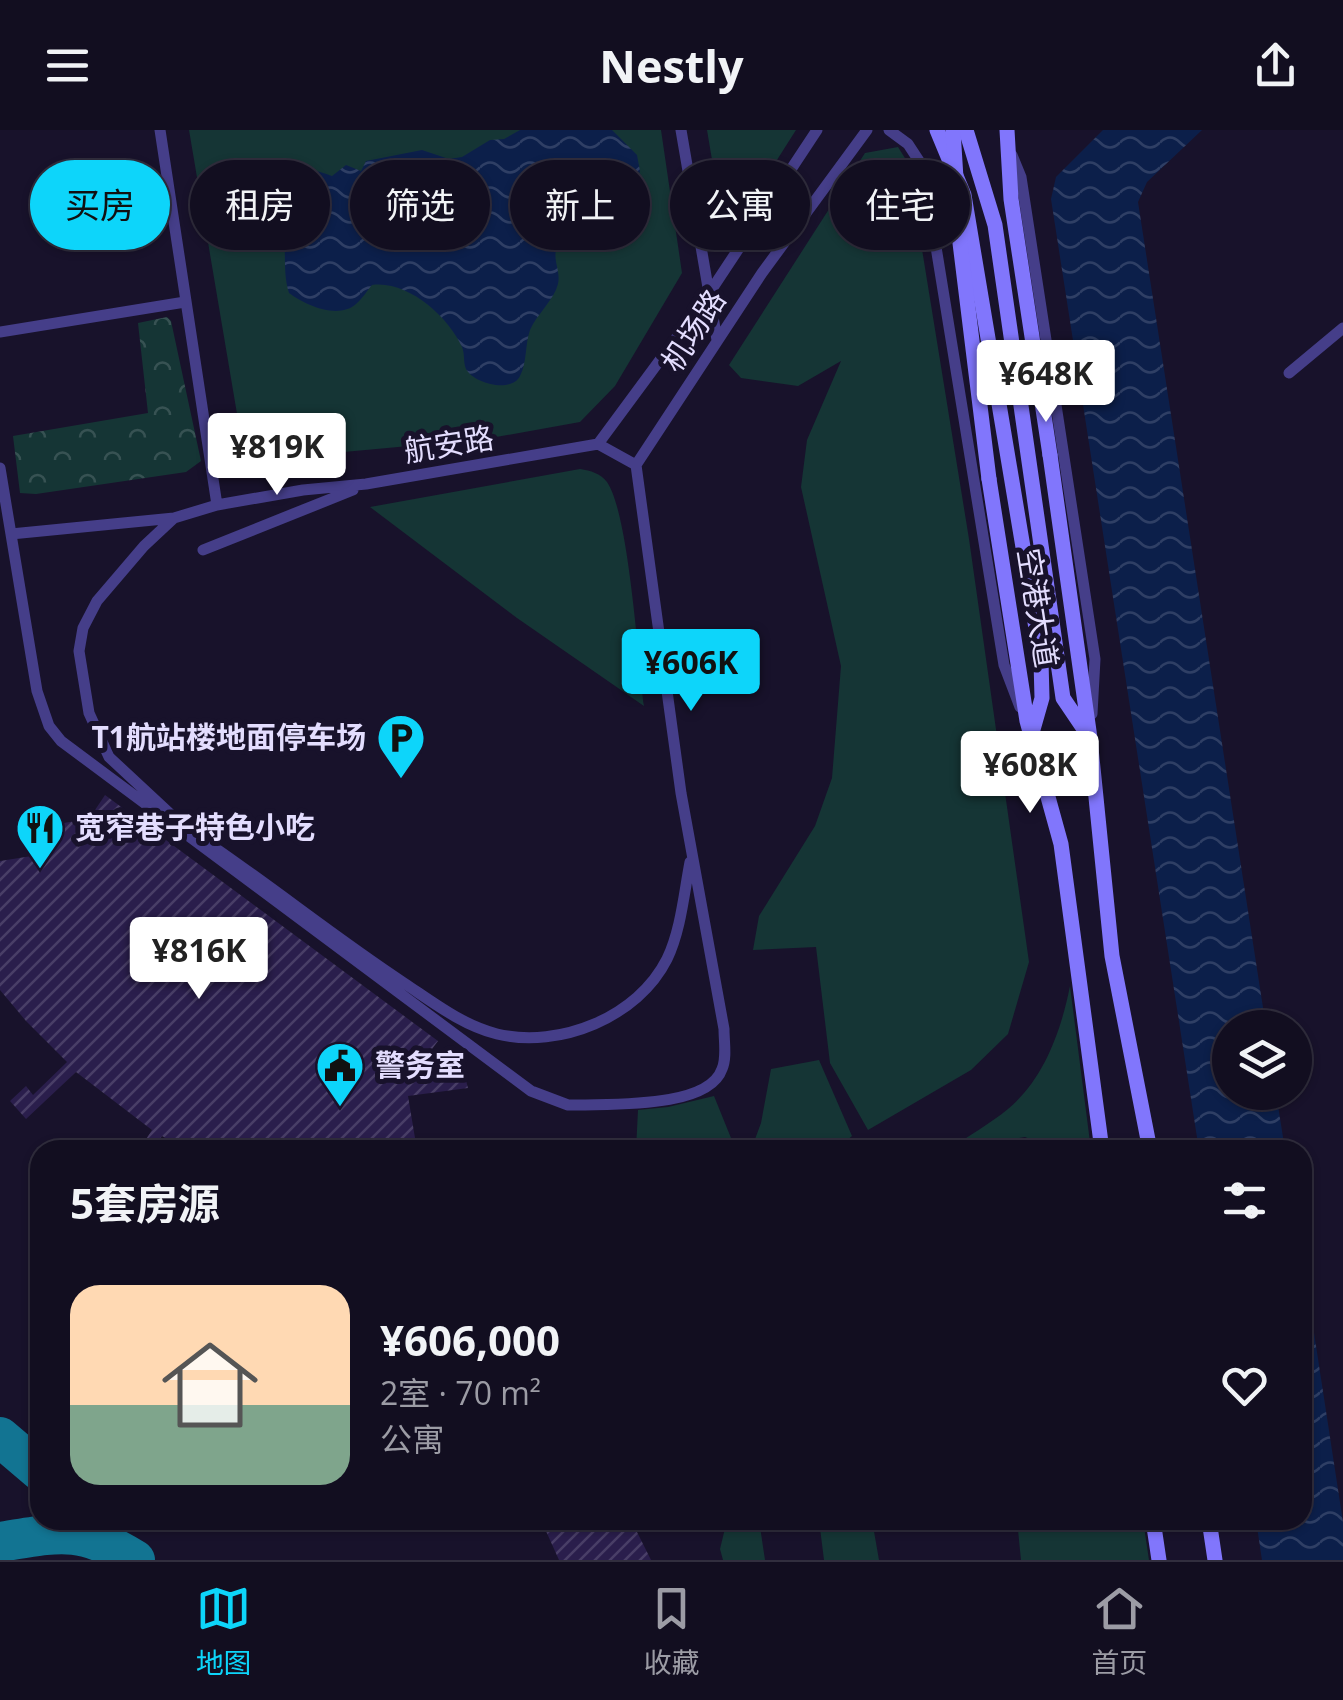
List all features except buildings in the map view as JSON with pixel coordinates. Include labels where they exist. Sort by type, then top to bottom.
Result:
[{"type":"main road","points":[[937,130],[964,194],[1042,661],[1042,698],[1031,736]]},
{"type":"main road","name":"空港大道","points":[[953,130],[960,243],[989,479],[1031,736],[1061,844],[1101,1140]]},
{"type":"main road","points":[[966,130],[995,224],[1063,698],[1090,738]]},
{"type":"main road","name":"空港大道","points":[[1005,130],[1011,198],[1090,738],[1112,956],[1148,1140]]},
{"type":"main road","points":[[1154,1530],[1159,1560]]},
{"type":"main road","points":[[1210,1530],[1215,1560]]},
{"type":"street","points":[[160,130],[217,505]]},
{"type":"street","points":[[681,130],[718,340]]},
{"type":"street","name":"机场路","points":[[598,444],[708,295],[817,130]]},
{"type":"street","points":[[890,130],[908,144],[923,167],[1004,664],[1031,736]]},
{"type":"street","points":[[1005,130],[1022,177],[1092,640],[1090,738]]},
{"type":"street","name":"机场路","points":[[636,465],[718,340],[871,131]]},
{"type":"street","points":[[0,332],[186,302]]},
{"type":"street","points":[[1289,373],[1343,328]]},
{"type":"street","points":[[0,468],[37,691],[49,726],[61,741],[531,1091],[568,1105],[622,1103],[705,1091],[724,1066],[724,1029],[692,854],[636,465],[598,444]]},
{"type":"street","name":"航安路","points":[[11,534],[174,518],[217,505],[598,444]]},
{"type":"street","points":[[203,550],[366,484]]},
{"type":"street","points":[[174,518],[97,601],[83,628],[80,651],[86,699],[108,757],[183,826],[461,1020],[499,1034],[536,1037],[578,1030],[612,1016],[634,1000],[666,960],[678,925],[692,854]]},
{"type":"green space","points":[[189,130],[661,130],[670,191],[670,250],[679,250],[682,273],[615,386],[580,422],[485,439],[245,461],[209,250],[330,250],[330,160],[194,160]]},
{"type":"green space","points":[[707,130],[796,130],[777,160],[712,160]]},
{"type":"green space","points":[[898,147],[906,160],[861,160],[865,153]]},
{"type":"green space","points":[[830,208],[830,250],[922,250],[969,539],[1029,962],[1008,1034],[971,1070],[868,1130],[830,1063],[816,947],[753,950],[759,916],[815,826],[832,778],[841,666],[801,487],[807,440],[841,361],[798,386],[741,378],[729,365],[803,250],[810,250],[810,239]]},
{"type":"green space","points":[[167,317],[201,461],[186,472],[36,494],[20,493],[13,436],[148,413],[138,323]]},
{"type":"green space","points":[[580,469],[604,479],[615,499],[627,555],[644,706],[517,618],[370,507]]},
{"type":"green space","points":[[1070,986],[1090,1140],[964,1140],[1021,1097],[1041,1069],[1062,1020]]},
{"type":"green space","points":[[819,1060],[852,1136],[847,1140],[755,1140],[771,1069]]},
{"type":"green space","points":[[714,1096],[730,1140],[636,1140],[638,1110]]},
{"type":"green space","points":[[725,1530],[760,1530],[765,1560],[723,1560],[720,1549]]},
{"type":"green space","points":[[820,1530],[874,1530],[879,1560],[824,1560]]},
{"type":"green space","points":[[1018,1530],[1144,1530],[1149,1560],[1021,1560]]},
{"type":"water","points":[[520,130],[612,130],[638,160],[510,160],[510,250],[556,250],[558,274],[553,296],[530,330],[524,365],[516,381],[493,384],[470,374],[462,347],[447,324],[425,302],[399,288],[372,285],[356,304],[340,311],[312,306],[289,293],[285,250],[330,250],[330,175],[346,165],[350,167],[350,250],[490,250],[490,160],[371,160],[422,150],[449,159],[462,157],[490,140],[504,139]]},
{"type":"water","points":[[1103,130],[1202,130],[1147,182],[1138,202],[1263,1010],[1212,1010],[1212,1110],[1279,1110],[1283,1140],[1197,1140],[1051,199],[1056,177]]},
{"type":"water","points":[[1312,1320],[1343,1522],[1343,1560],[1262,1560],[1258,1530],[1312,1530]]},
{"type":"taxiway","points":[[0,1437],[30,1462]]},
{"type":"taxiway","points":[[0,1542],[70,1534],[100,1541],[135,1560]]},
{"type":"place","name":"T1航站楼地面停车场","points":[[401,780]]},
{"type":"place","name":"宽窄巷子特色小吃","points":[[40,870]]},
{"type":"place","name":"警务室","points":[[340,1108]]}]
